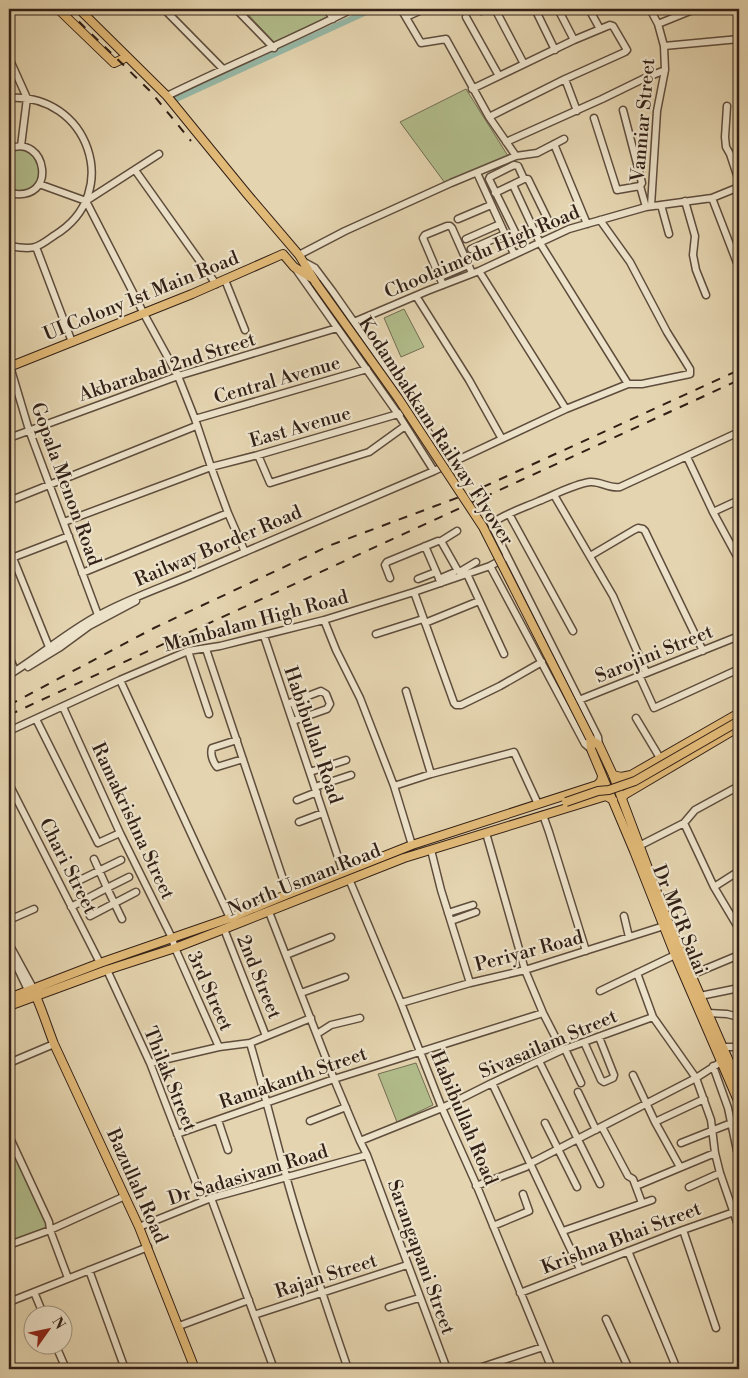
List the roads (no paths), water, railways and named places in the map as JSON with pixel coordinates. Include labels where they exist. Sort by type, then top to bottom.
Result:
[{"type":"main road","points":[[58,9],[114,62],[127,57]]},
{"type":"main road","name":"Kodambakkam Railway Flyover","points":[[78,9],[167,96],[302,259],[315,281],[398,398],[485,531],[595,747]]},
{"type":"main road","name":"Kodambakkam Railway Flyover","points":[[283,254],[294,267],[315,281]]},
{"type":"main road","name":"UI Colony 1st Main Road","points":[[9,365],[144,314],[283,254]]},
{"type":"main road","points":[[613,776],[631,775],[739,713]]},
{"type":"main road","points":[[431,845],[598,791],[610,790],[626,785],[739,721]]},
{"type":"main road","points":[[622,799],[624,795],[739,727]]},
{"type":"main road","name":"Dr MGR Salai","points":[[595,747],[613,776],[668,924],[723,1047],[725,1060],[739,1103]]},
{"type":"main road","name":"Dr MGR Salai","points":[[595,747],[602,776],[675,956],[725,1060],[739,1084]]},
{"type":"main road","name":"North Usman Road","points":[[9,998],[32,993],[174,948],[404,858],[431,845],[538,804],[597,785],[601,782],[602,776]]},
{"type":"main road","points":[[584,790],[588,801]]},
{"type":"main road","name":"North Usman Road","points":[[9,1006],[32,993],[100,963],[230,918],[412,845],[431,845],[486,833],[606,796],[613,800]]},
{"type":"main road","name":"Bazullah Road","points":[[32,993],[40,1016],[45,1018],[54,1044],[148,1247],[195,1369]]},
{"type":"street","points":[[164,9],[223,69]]},
{"type":"street","points":[[236,9],[274,48]]},
{"type":"street","points":[[327,9],[333,18]]},
{"type":"street","points":[[167,96],[223,69],[274,48],[352,9]]},
{"type":"street","points":[[402,9],[421,43],[446,39],[472,89],[516,156]]},
{"type":"street","points":[[406,17],[424,9]]},
{"type":"street","points":[[495,9],[524,64]]},
{"type":"street","points":[[534,9],[554,50]]},
{"type":"street","points":[[558,9],[574,40]]},
{"type":"street","points":[[589,9],[600,29]]},
{"type":"street","name":"Vanniar Street","points":[[648,206],[657,111],[665,70],[664,46],[658,24],[650,9]]},
{"type":"street","points":[[658,24],[695,9]]},
{"type":"street","points":[[466,17],[499,76]]},
{"type":"street","points":[[472,89],[574,40],[612,25],[627,51],[489,117]]},
{"type":"street","points":[[664,46],[739,41]]},
{"type":"street","points":[[9,58],[27,98],[21,146]]},
{"type":"street","points":[[506,142],[665,70]]},
{"type":"street","points":[[565,80],[577,111]]},
{"type":"street","points":[[9,98],[27,98],[45,102],[61,111],[75,124],[86,142],[92,162],[92,177],[86,201],[77,216],[60,232],[36,247],[9,246]]},
{"type":"street","points":[[727,106],[726,147],[739,181]]},
{"type":"street","points":[[623,110],[642,184],[640,186],[648,206]]},
{"type":"street","points":[[594,118],[617,190],[640,186]]},
{"type":"street","points":[[448,465],[414,408],[354,322],[315,268],[302,259],[345,231],[516,156],[537,152],[564,139]]},
{"type":"street","points":[[554,144],[587,224]]},
{"type":"street","points":[[9,149],[21,146],[33,151],[42,162],[43,172],[39,184],[33,191],[22,195],[9,192]]},
{"type":"street","points":[[86,201],[159,154]]},
{"type":"street","points":[[501,163],[504,170]]},
{"type":"street","points":[[517,165],[524,179],[528,179],[549,222],[549,225],[523,239],[518,238],[489,178],[504,170],[517,165]]},
{"type":"street","points":[[135,170],[216,284]]},
{"type":"street","points":[[477,173],[514,254]]},
{"type":"street","points":[[496,193],[524,179]]},
{"type":"street","points":[[39,184],[86,201],[178,376],[210,467],[245,552]]},
{"type":"street","points":[[513,185],[540,243],[628,384]]},
{"type":"street","name":"Choolaimedu High Road","points":[[354,322],[479,271],[569,229],[648,206],[712,198],[739,187]]},
{"type":"street","points":[[712,198],[739,268]]},
{"type":"street","points":[[685,202],[695,236],[693,255],[696,270],[706,295]]},
{"type":"street","points":[[661,204],[669,234]]},
{"type":"street","points":[[458,219],[491,205]]},
{"type":"street","name":"Railway Border Road","points":[[12,673],[98,615],[133,597],[155,590],[448,465],[566,409],[628,384],[642,384],[690,374],[690,370],[667,332],[630,262],[600,220]]},
{"type":"street","points":[[466,239],[500,224]]},
{"type":"street","points":[[443,285],[423,238],[425,235],[447,226],[452,228],[472,274]]},
{"type":"street","points":[[471,249],[505,234]]},
{"type":"street","points":[[36,247],[72,342]]},
{"type":"street","points":[[440,277],[468,265]]},
{"type":"street","points":[[294,267],[398,414],[434,471]]},
{"type":"street","points":[[479,271],[566,409]]},
{"type":"street","points":[[225,280],[245,330]]},
{"type":"street","points":[[416,296],[469,380],[502,439]]},
{"type":"street","name":"Akbarabad 2nd Street","points":[[9,438],[178,376],[337,328]]},
{"type":"street","name":"Gopala Menon Road","points":[[9,365],[29,430],[98,615]]},
{"type":"street","name":"Central Avenue","points":[[9,501],[196,423],[367,369]]},
{"type":"street","name":"East Avenue","points":[[64,522],[210,467],[258,455],[414,408]]},
{"type":"street","points":[[258,455],[270,483],[369,452],[405,426]]},
{"type":"street","points":[[490,566],[585,744],[595,747],[598,737],[490,524],[554,495],[590,482],[614,488],[620,487],[739,432]]},
{"type":"street","points":[[687,456],[713,512],[739,560]]},
{"type":"street","points":[[554,495],[612,596],[654,708],[739,669]]},
{"type":"street","points":[[713,512],[739,500]]},
{"type":"street","points":[[82,572],[228,513]]},
{"type":"street","points":[[509,514],[572,630]]},
{"type":"street","points":[[590,556],[634,530],[638,528],[643,529],[703,651]]},
{"type":"street","points":[[457,531],[442,540],[442,542],[458,571],[473,566]]},
{"type":"street","points":[[49,647],[11,559],[69,536]]},
{"type":"street","points":[[390,578],[384,565],[387,562],[438,541]]},
{"type":"street","points":[[425,546],[439,578]]},
{"type":"street","name":"Mambalam High Road","points":[[9,731],[188,651],[206,649],[264,636],[324,620],[414,592],[439,578],[467,574],[473,566],[490,566],[507,557]]},
{"type":"street","points":[[418,579],[439,578],[453,573]]},
{"type":"street","points":[[467,574],[504,654]]},
{"type":"street","points":[[505,593],[521,584]]},
{"type":"street","points":[[9,680],[89,626],[155,590]]},
{"type":"street","points":[[414,592],[456,705],[461,705],[500,686],[542,662]]},
{"type":"street","points":[[376,634],[424,621],[479,601]]},
{"type":"street","points":[[520,621],[534,612]]},
{"type":"street","points":[[324,620],[336,650],[360,698],[394,786],[412,845]]},
{"type":"street","name":"Habibullah Road","points":[[264,636],[296,720],[310,772],[343,872]]},
{"type":"street","name":"Sarojini Street","points":[[579,700],[739,636]]},
{"type":"street","points":[[206,649],[288,894]]},
{"type":"street","points":[[188,651],[209,714]]},
{"type":"street","points":[[9,656],[12,673]]},
{"type":"street","points":[[120,680],[230,918]]},
{"type":"street","points":[[290,703],[321,691],[326,694],[330,704],[327,709],[296,720]]},
{"type":"street","points":[[406,691],[431,774]]},
{"type":"street","name":"Ramakrishna Street","points":[[62,707],[120,833],[172,938],[174,948]]},
{"type":"street","points":[[636,718],[660,758]]},
{"type":"street","points":[[36,719],[98,843],[120,833]]},
{"type":"street","points":[[237,740],[212,748],[211,751],[215,765],[221,767],[243,760]]},
{"type":"street","points":[[394,786],[514,752],[538,804]]},
{"type":"street","points":[[310,772],[346,760]]},
{"type":"street","points":[[296,800],[351,775]]},
{"type":"street","name":"Chari Street","points":[[9,784],[100,963]]},
{"type":"street","points":[[639,846],[684,823],[695,810],[739,786]]},
{"type":"street","points":[[299,822],[324,813]]},
{"type":"street","points":[[543,815],[586,951]]},
{"type":"street","points":[[684,823],[714,887],[739,929]]},
{"type":"street","points":[[486,833],[525,970],[542,1013],[581,1083]]},
{"type":"street","points":[[431,845],[448,911],[470,983]]},
{"type":"street","points":[[94,859],[122,920]]},
{"type":"street","points":[[74,883],[121,860]]},
{"type":"street","points":[[714,887],[739,871]]},
{"type":"street","points":[[72,906],[129,877]]},
{"type":"street","name":"Habibullah Road","points":[[349,880],[401,1002],[442,1108],[552,1369]]},
{"type":"street","points":[[90,916],[136,892]]},
{"type":"street","points":[[448,911],[473,903]]},
{"type":"street","points":[[9,920],[34,909]]},
{"type":"street","points":[[269,912],[334,1079],[367,1156]]},
{"type":"street","points":[[451,921],[476,912]]},
{"type":"street","points":[[624,916],[629,937]]},
{"type":"street","name":"Periyar Road","points":[[401,1002],[525,970],[664,926]]},
{"type":"street","name":"2nd Street","points":[[224,929],[266,1036]]},
{"type":"street","points":[[9,937],[19,968]]},
{"type":"street","points":[[286,955],[331,937]]},
{"type":"street","name":"Bazullah Road","points":[[9,944],[10,954],[32,993]]},
{"type":"street","name":"3rd Street","points":[[174,948],[219,1047]]},
{"type":"street","points":[[691,975],[739,955]]},
{"type":"street","points":[[600,990],[675,956]]},
{"type":"street","name":"Thilak Street","points":[[107,970],[150,1063],[202,1201]]},
{"type":"street","points":[[637,973],[653,1017],[696,1078],[712,1120],[715,1153],[739,1228]]},
{"type":"street","points":[[301,993],[345,977]]},
{"type":"street","points":[[700,996],[738,988]]},
{"type":"street","name":"Ramakanth Street","points":[[177,1134],[334,1079],[542,1013]]},
{"type":"street","points":[[708,1013],[739,1017]]},
{"type":"street","name":"Sivasailam Street","points":[[360,1141],[442,1108],[564,1050],[653,1017]]},
{"type":"street","points":[[150,1063],[219,1047],[250,1043],[311,1018]]},
{"type":"street","points":[[317,1034],[331,1025],[360,1018]]},
{"type":"street","points":[[584,1042],[600,1080],[604,1082],[613,1078],[614,1075],[599,1037]]},
{"type":"street","points":[[250,1043],[286,1177],[348,1369]]},
{"type":"street","points":[[9,1064],[54,1044]]},
{"type":"street","points":[[723,1047],[739,1047]]},
{"type":"street","points":[[476,1186],[528,1165],[696,1078],[725,1060]]},
{"type":"street","points":[[539,1062],[600,1184]]},
{"type":"street","points":[[713,1066],[728,1108],[739,1160]]},
{"type":"street","points":[[633,1075],[655,1122],[680,1166]]},
{"type":"street","points":[[492,1083],[528,1165],[563,1231],[580,1269]]},
{"type":"street","points":[[578,1092],[628,1176],[633,1179],[642,1203]]},
{"type":"street","points":[[655,1122],[704,1099]]},
{"type":"street","points":[[310,1121],[346,1107]]},
{"type":"street","points":[[218,1120],[228,1150]]},
{"type":"street","points":[[681,1143],[739,1120]]},
{"type":"street","points":[[545,1123],[577,1187]]},
{"type":"street","points":[[9,1136],[49,1222],[50,1230],[68,1278]]},
{"type":"street","points":[[636,1186],[715,1153]]},
{"type":"street","name":"Dr Sadasivam Road","points":[[139,1227],[211,1198],[367,1156]]},
{"type":"street","name":"Sarangapani Street","points":[[367,1156],[447,1369]]},
{"type":"street","points":[[689,1187],[720,1172]]},
{"type":"street","points":[[493,1226],[530,1211],[523,1194]]},
{"type":"street","points":[[9,1245],[50,1230],[125,1196]]},
{"type":"street","points":[[211,1198],[274,1369]]},
{"type":"street","points":[[563,1231],[652,1200]]},
{"type":"street","name":"Krishna Bhai Street","points":[[520,1293],[734,1212]]},
{"type":"street","points":[[683,1230],[716,1328]]},
{"type":"street","points":[[9,1302],[148,1247]]},
{"type":"street","points":[[628,1251],[676,1369]]},
{"type":"street","name":"Rajan Street","points":[[254,1316],[407,1265]]},
{"type":"street","points":[[89,1270],[126,1369]]},
{"type":"street","points":[[34,1292],[40,1306]]},
{"type":"street","points":[[389,1307],[420,1298]]},
{"type":"street","points":[[179,1326],[249,1300]]},
{"type":"street","points":[[606,1320],[628,1369]]},
{"type":"street","points":[[476,1369],[543,1348]]},
{"type":"street","points":[[60,1356],[66,1369]]},
{"type":"waterway","points":[[174,100],[373,9]]},
{"type":"railway","points":[[66,9],[151,92],[191,141]]},
{"type":"railway","points":[[9,705],[154,628],[331,545],[470,493],[739,370]]},
{"type":"railway","points":[[9,715],[739,380]]}]
